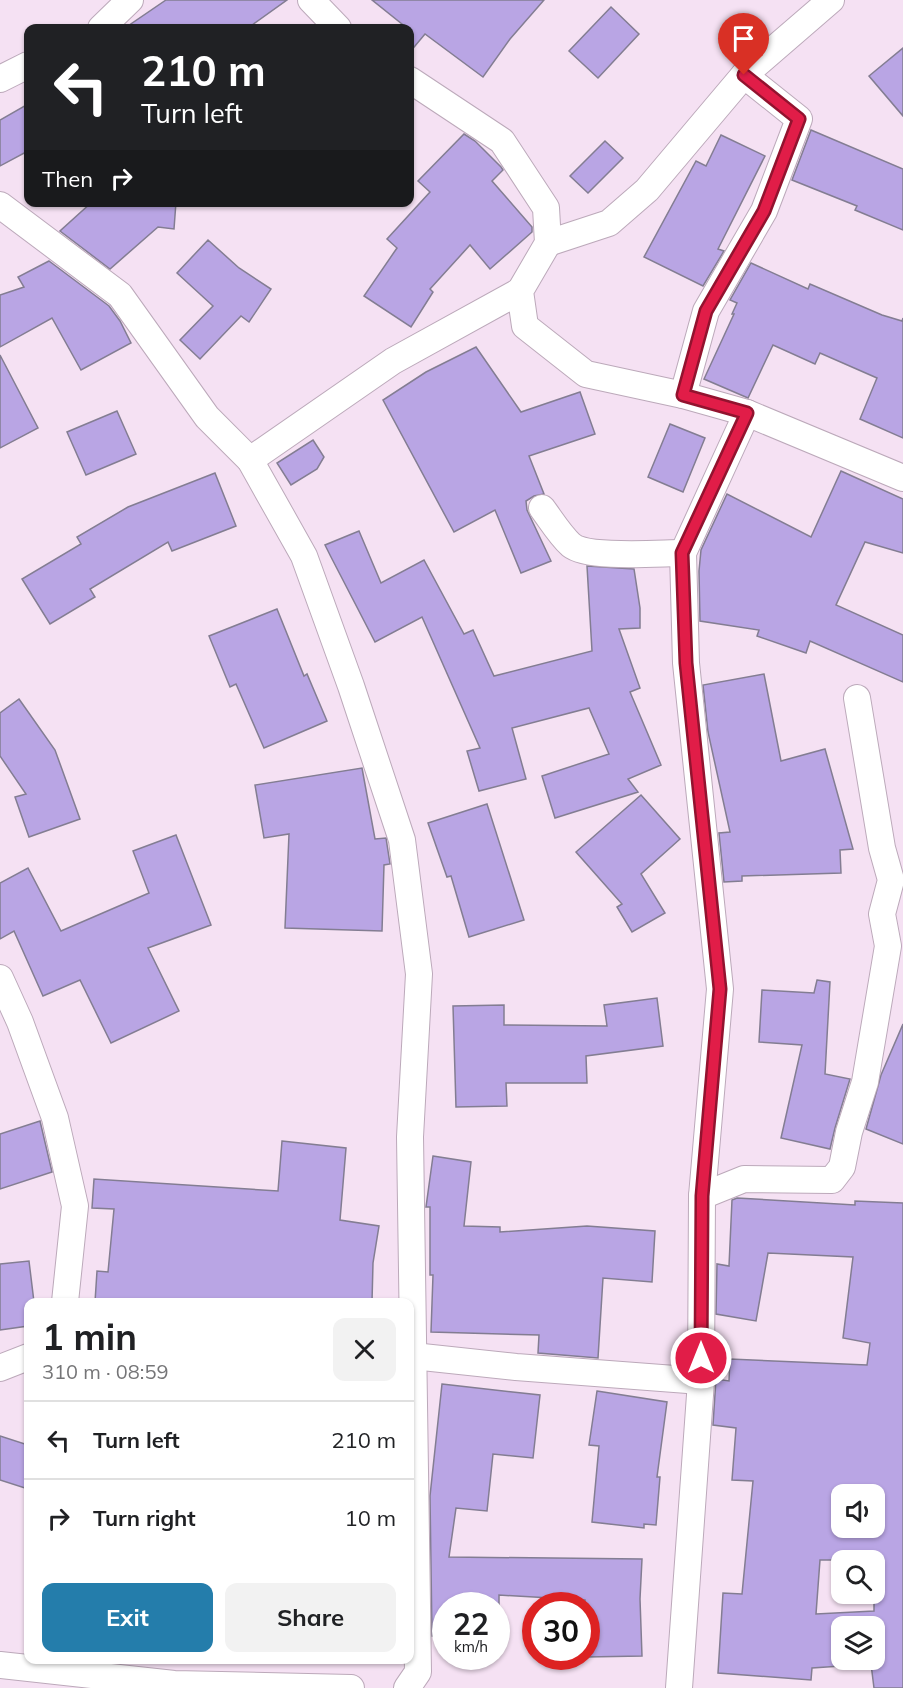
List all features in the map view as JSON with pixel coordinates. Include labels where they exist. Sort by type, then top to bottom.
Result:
[{"type":"street","points":[[104,24],[130,0]]},
{"type":"street","points":[[311,0],[334,24]]},
{"type":"street","points":[[548,243],[609,223],[647,190],[744,75],[830,0]]},
{"type":"street","points":[[0,79],[24,67]]},
{"type":"street","points":[[683,395],[706,311],[764,211],[799,119],[744,75]]},
{"type":"street","points":[[250,460],[393,361],[520,291],[548,243],[546,208],[502,141],[414,83]]},
{"type":"street","points":[[0,205],[120,296],[207,417],[250,460],[304,556],[351,686],[402,840],[419,974],[410,1137],[412,1298]]},
{"type":"street","points":[[520,291],[525,326],[586,375],[683,395],[747,413],[903,478]]},
{"type":"street","points":[[679,1688],[701,1382],[702,1196],[720,989],[686,663],[682,553],[747,413]]},
{"type":"street","points":[[542,508],[572,545],[582,551],[619,554],[682,553]]},
{"type":"street","points":[[702,1196],[744,1179],[832,1180],[842,1167],[849,1132],[865,1082],[888,946],[882,914],[891,880],[882,848],[857,698]]},
{"type":"street","points":[[0,978],[20,1022],[55,1118],[75,1206],[65,1298]]},
{"type":"street","points":[[414,1356],[701,1382]]},
{"type":"street","points":[[0,1368],[24,1359]]},
{"type":"street","points":[[406,1688],[418,1671],[414,1419]]},
{"type":"street","points":[[0,1665],[174,1686],[351,1688]]},
{"type":"building","points":[[166,0],[287,0],[254,24],[131,24]]},
{"type":"building","points":[[372,0],[544,0],[510,39],[483,77],[425,34],[414,47],[414,24],[402,24]]},
{"type":"building","points":[[611,7],[639,34],[598,78],[569,51]]},
{"type":"building","points":[[903,48],[903,116],[869,76]]},
{"type":"building","points":[[24,106],[24,153],[0,166],[0,120]]},
{"type":"building","points":[[811,130],[903,169],[903,230],[855,210],[857,206],[792,180]]},
{"type":"building","points":[[464,134],[475,141],[501,167],[503,170],[492,181],[532,227],[532,232],[490,269],[470,245],[430,289],[433,292],[411,327],[364,296],[397,248],[387,239],[430,192],[418,181]]},
{"type":"building","points":[[721,135],[765,156],[718,249],[724,251],[703,286],[644,257],[696,161],[706,166]]},
{"type":"building","points":[[605,141],[623,158],[588,193],[570,176]]},
{"type":"building","points":[[86,207],[176,207],[174,229],[158,227],[110,269],[60,231]]},
{"type":"building","points":[[208,240],[239,268],[271,289],[249,322],[241,316],[200,359],[180,340],[213,306],[177,273]]},
{"type":"building","points":[[49,261],[109,306],[131,343],[81,370],[52,318],[0,347],[0,295],[24,287],[18,277]]},
{"type":"building","points":[[751,263],[808,289],[810,284],[882,315],[902,321],[903,318],[903,438],[860,419],[877,378],[820,353],[815,364],[773,345],[748,398],[704,379],[734,314],[732,314],[737,303],[730,300]]},
{"type":"building","points":[[476,347],[521,412],[580,392],[595,434],[529,456],[544,494],[526,501],[527,510],[551,561],[521,573],[495,510],[454,532],[383,400],[426,372]]},
{"type":"building","points":[[0,355],[38,428],[0,448]]},
{"type":"building","points":[[117,411],[136,454],[86,475],[67,432]]},
{"type":"building","points":[[670,424],[705,438],[683,492],[648,477]]},
{"type":"building","points":[[313,440],[324,457],[317,469],[291,485],[277,463]]},
{"type":"building","points":[[841,471],[903,499],[903,553],[865,542],[836,605],[903,635],[903,682],[810,641],[806,653],[757,636],[759,630],[700,621],[701,550],[727,494],[811,537]]},
{"type":"building","points":[[215,473],[236,526],[172,551],[168,542],[90,589],[95,597],[50,624],[22,579],[81,544],[77,537],[128,507]]},
{"type":"building","points":[[359,531],[381,583],[424,560],[464,634],[473,630],[494,676],[592,651],[587,566],[634,569],[640,608],[640,628],[619,629],[640,688],[630,692],[661,765],[628,779],[638,792],[555,818],[542,776],[609,754],[589,708],[512,728],[526,779],[479,791],[467,751],[480,748],[422,617],[375,642],[325,545]]},
{"type":"building","points":[[277,609],[304,676],[307,674],[327,721],[264,748],[236,684],[230,687],[209,636]]},
{"type":"building","points":[[764,674],[781,761],[825,749],[853,849],[840,850],[841,873],[742,876],[742,881],[724,882],[719,833],[730,832],[708,732],[703,685]]},
{"type":"building","points":[[19,699],[55,750],[80,819],[29,837],[15,797],[26,794],[0,756],[0,713]]},
{"type":"building","points":[[362,768],[375,839],[386,838],[390,864],[384,865],[382,931],[285,928],[289,834],[264,838],[255,785]]},
{"type":"building","points":[[641,795],[680,839],[641,874],[665,913],[632,932],[617,907],[622,904],[576,852]]},
{"type":"building","points":[[487,804],[524,920],[469,937],[451,876],[447,877],[428,823]]},
{"type":"building","points":[[176,835],[211,925],[148,948],[179,1011],[111,1043],[80,980],[43,996],[14,931],[0,939],[0,883],[28,868],[61,931],[149,893],[133,851]]},
{"type":"building","points":[[817,980],[830,982],[825,1074],[850,1079],[830,1149],[781,1138],[802,1045],[759,1042],[762,990],[814,993]]},
{"type":"building","points":[[657,998],[663,1046],[586,1056],[587,1083],[506,1083],[507,1106],[456,1107],[453,1006],[504,1005],[504,1025],[607,1026],[604,1005]]},
{"type":"building","points":[[903,1024],[903,1144],[866,1129],[881,1075]]},
{"type":"building","points":[[40,1121],[52,1172],[0,1189],[0,1134]]},
{"type":"building","points":[[282,1141],[346,1148],[340,1220],[379,1226],[373,1263],[372,1298],[95,1298],[97,1271],[108,1272],[114,1209],[92,1208],[94,1179],[278,1191]]},
{"type":"building","points":[[433,1156],[471,1162],[464,1226],[500,1227],[500,1232],[587,1226],[655,1231],[652,1282],[603,1278],[598,1358],[538,1353],[539,1335],[431,1332],[433,1275],[430,1275],[430,1207],[426,1207]]},
{"type":"building","points":[[737,1198],[855,1205],[855,1201],[903,1203],[903,1688],[874,1688],[872,1670],[885,1670],[885,1616],[831,1616],[831,1667],[812,1668],[811,1680],[718,1673],[723,1593],[742,1594],[753,1481],[732,1480],[736,1428],[713,1425],[716,1379],[729,1381],[730,1359],[867,1365],[870,1343],[843,1338],[853,1257],[768,1253],[756,1321],[716,1314],[717,1264],[729,1266],[732,1200]]},
{"type":"building","points":[[29,1261],[34,1298],[24,1298],[24,1327],[0,1330],[0,1264]]},
{"type":"building","points":[[442,1384],[540,1395],[533,1458],[493,1454],[487,1511],[456,1508],[449,1557],[642,1559],[640,1599],[642,1656],[600,1657],[600,1592],[522,1592],[522,1596],[510,1596],[510,1592],[432,1592],[432,1636],[430,1496]]},
{"type":"building","points":[[597,1391],[667,1402],[657,1477],[660,1477],[656,1525],[644,1524],[644,1528],[592,1522],[599,1446],[589,1445]]},
{"type":"building","points":[[0,1436],[24,1444],[24,1488],[0,1480]]},
{"type":"route","points":[[701,1358],[702,1196],[720,989],[686,663],[682,553],[747,413],[683,395],[706,311],[764,211],[799,119],[744,75]]}]
